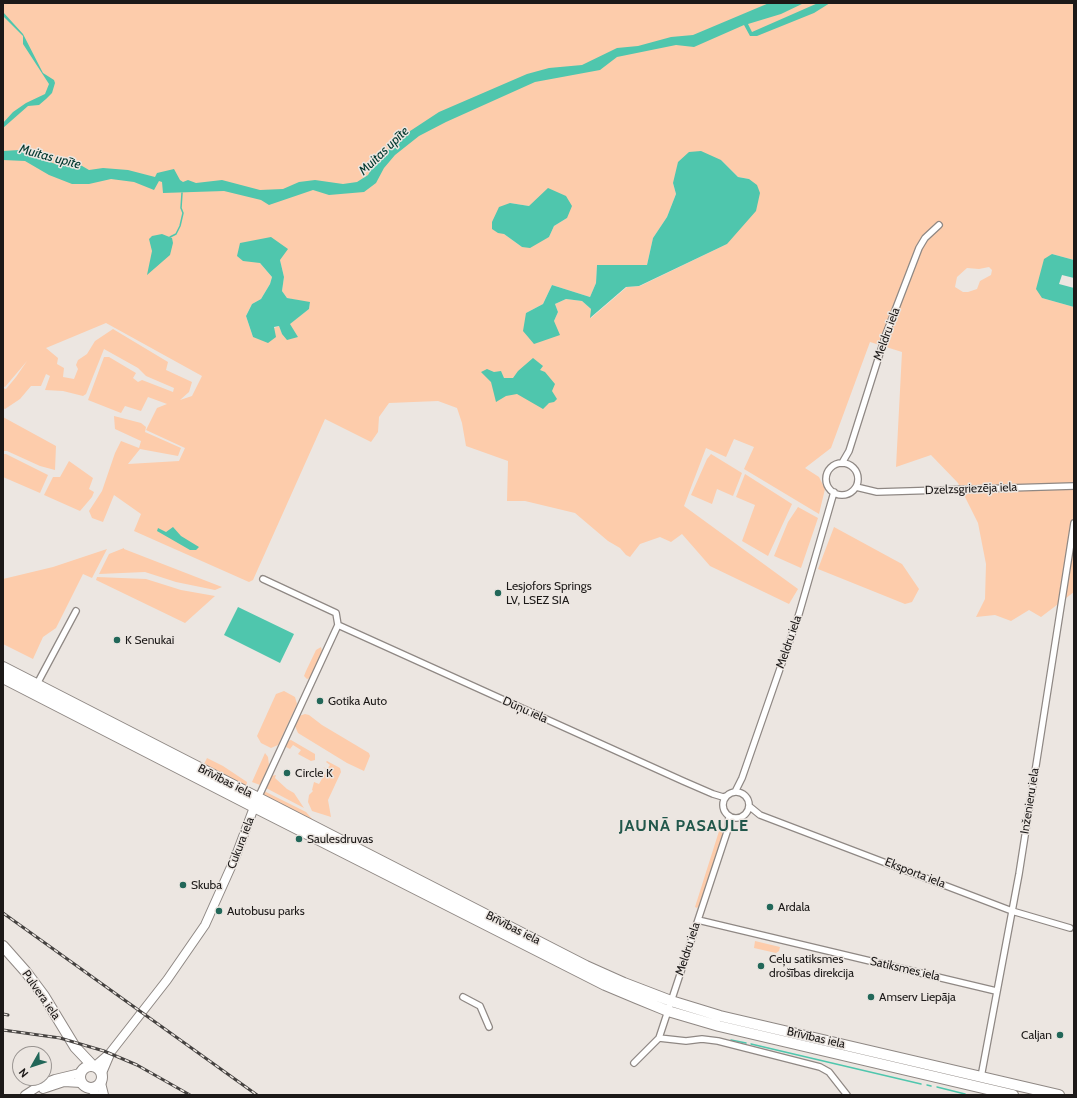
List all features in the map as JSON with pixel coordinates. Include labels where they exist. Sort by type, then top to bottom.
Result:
[{"type":"highway","name":"Brīvības iela","points":[[3,667],[256,803]]},
{"type":"highway","name":"Brīvības iela","points":[[3,678],[669,1006],[719,1026],[1013,1095]]},
{"type":"highway","name":"Pulvera iela","points":[[3,946],[42,994],[74,1047],[97,1072]]},
{"type":"highway","name":"Brīvības iela","points":[[669,1006],[720,1016],[1059,1095]]},
{"type":"highway","name":"Pulvera iela","points":[[74,1047],[80,1076]]},
{"type":"highway","points":[[85,1067],[97,1072],[96,1087],[93,1092],[80,1076],[85,1067]]},
{"type":"main road","name":"Cukura iela","points":[[97,1072],[110,1053],[180,964],[205,925],[228,876],[256,803]]},
{"type":"main road","name":"Pulvera iela","points":[[97,1072],[104,1095]]},
{"type":"main road","points":[[25,1095],[42,1084],[55,1079],[80,1076]]},
{"type":"main road","points":[[32,1095],[80,1076]]},
{"type":"street","name":"Meldru iela","points":[[849,451],[886,334],[919,248],[926,238],[940,226]]},
{"type":"street","points":[[842,463],[849,451]]},
{"type":"street","points":[[849,451],[849,464]]},
{"type":"street","points":[[831,504],[840,495],[850,493],[857,484],[856,471],[849,464],[842,463],[831,467],[826,476],[828,486],[840,495]]},
{"type":"street","name":"Dzelzsgriezēja iela","points":[[857,484],[877,492],[1074,486]]},
{"type":"street","points":[[831,504],[834,492]]},
{"type":"street","name":"Meldru iela","points":[[734,792],[742,778],[798,614],[831,504]]},
{"type":"street","name":"Inženieru iela","points":[[981,1077],[1012,911],[1074,523]]},
{"type":"street","points":[[264,579],[336,613],[338,625]]},
{"type":"street","points":[[37,684],[76,611]]},
{"type":"street","name":"Dūņu iela","points":[[338,625],[713,794],[723,797],[726,796]]},
{"type":"street","name":"Cukura iela","points":[[256,803],[338,625]]},
{"type":"street","name":"Meldru iela","points":[[742,778],[743,793],[748,798],[749,806]]},
{"type":"street","points":[[743,793],[734,792],[726,796],[723,804],[724,811],[729,816],[737,818],[745,815],[749,806]]},
{"type":"street","name":"Dūņu iela","points":[[713,794],[723,804]]},
{"type":"street","name":"Eksporta iela","points":[[749,806],[760,815],[1012,911],[1070,928]]},
{"type":"street","name":"Eksporta iela","points":[[745,815],[760,815]]},
{"type":"street","name":"Meldru iela","points":[[659,1038],[728,829],[729,816]]},
{"type":"street","name":"Meldru iela","points":[[728,829],[737,818]]},
{"type":"street","name":"Satiksmes iela","points":[[698,920],[996,991]]},
{"type":"street","points":[[462,997],[480,1006],[489,1027]]},
{"type":"street","points":[[634,1063],[659,1038],[686,1041],[702,1039],[718,1041],[820,1067],[829,1072],[847,1095]]},
{"type":"shaded area","points":[[3,3],[1074,3],[1074,260],[1052,254],[1042,298],[1074,307],[1074,592],[1041,617],[1029,610],[1011,621],[995,615],[976,617],[985,599],[986,564],[978,523],[958,483],[931,455],[896,467],[902,352],[870,342],[831,448],[805,468],[819,477],[825,489],[819,514],[744,469],[754,447],[734,439],[726,457],[706,448],[684,506],[798,589],[789,604],[710,566],[682,534],[671,542],[660,537],[640,544],[630,557],[620,548],[608,541],[575,513],[525,501],[507,501],[508,461],[466,446],[462,423],[457,408],[438,401],[389,403],[379,417],[378,432],[371,442],[325,419],[253,580],[249,582],[134,531],[141,514],[114,495],[103,522],[92,518],[89,511],[102,491],[115,453],[121,441],[139,448],[141,441],[115,429],[114,416],[141,423],[146,427],[145,432],[181,448],[178,456],[140,449],[128,464],[179,461],[185,448],[146,430],[157,408],[167,404],[148,397],[141,411],[125,406],[121,413],[88,400],[104,357],[109,357],[136,373],[133,378],[138,382],[142,380],[173,392],[174,388],[146,376],[138,368],[104,349],[86,394],[83,396],[63,391],[45,390],[50,376],[46,374],[41,386],[31,386],[20,399],[5,409],[3,408],[3,388],[6,389],[27,361],[5,387],[3,386]],"holes":[[[721,160],[738,177],[749,179],[727,244],[640,286],[627,287],[591,318],[591,309],[582,301],[566,299],[555,304],[558,312],[554,321],[526,313],[543,304],[552,285],[590,297],[596,283],[597,265],[647,265],[653,238],[667,217],[676,194],[673,183]],[[510,203],[529,206],[567,218],[554,226],[549,237],[522,247],[504,234]],[[280,260],[284,277],[282,291],[287,298],[310,303],[309,309],[289,324],[298,337],[282,334],[279,326],[253,337],[246,316],[252,304],[261,299],[270,284],[272,277],[260,263]],[[989,267],[992,270],[991,275],[980,281],[977,289],[963,292],[955,287],[957,277],[967,268],[979,269]],[[106,323],[202,376],[192,396],[180,400],[189,392],[192,382],[166,370],[168,362],[113,329],[95,341],[87,354],[78,360],[76,365],[78,369],[74,379],[63,377],[64,368],[57,364],[58,358],[46,348]]]},
{"type":"shaded area","points":[[769,3],[804,3],[781,14],[748,24],[752,32],[818,3],[830,3],[814,13],[757,36],[750,36],[744,25],[694,47],[676,45],[617,57],[600,70],[535,82],[446,122],[419,136],[395,155],[384,168],[376,183],[364,192],[329,195],[313,190],[269,205],[261,200],[224,191],[163,193],[162,182],[159,181],[154,190],[134,182],[111,179],[89,184],[72,184],[49,175],[25,161],[3,160],[3,151],[19,150],[58,165],[77,163],[89,170],[103,168],[128,170],[155,177],[157,173],[174,169],[180,180],[183,182],[188,180],[196,183],[222,180],[260,190],[283,189],[299,182],[315,180],[343,184],[357,182],[368,175],[375,163],[401,137],[439,112],[527,74],[549,68],[582,65],[617,48],[638,46],[671,37],[693,35]]},
{"type":"shaded area","points":[[3,12],[23,34],[43,73],[54,80],[55,83],[52,93],[46,99],[39,105],[28,106],[3,128],[3,123],[13,112],[26,103],[45,94],[49,84],[23,44],[23,36],[3,16]]},
{"type":"shaded area","points":[[701,151],[721,160],[738,177],[749,179],[757,185],[760,193],[756,211],[727,244],[639,286],[626,287],[590,318],[591,309],[582,301],[566,299],[555,304],[558,312],[554,321],[560,335],[534,344],[523,331],[526,313],[543,304],[552,285],[590,297],[596,283],[597,265],[647,265],[653,238],[667,217],[676,194],[673,183],[678,162],[689,152]]},
{"type":"shaded area","points":[[548,188],[566,196],[572,206],[567,218],[554,226],[549,237],[530,248],[522,247],[504,234],[498,233],[492,229],[492,222],[499,207],[510,203],[529,206]]},
{"type":"shaded area","points":[[162,234],[172,238],[173,243],[170,255],[147,275],[152,251],[149,239],[152,236]]},
{"type":"shaded area","points":[[271,237],[288,249],[280,260],[284,277],[282,291],[287,298],[310,302],[309,309],[290,324],[298,337],[287,340],[282,334],[279,326],[274,327],[276,337],[268,343],[253,337],[246,316],[252,304],[261,299],[270,284],[272,277],[260,263],[243,261],[237,256],[240,243]]},
{"type":"shaded area","points":[[1052,254],[1074,260],[1074,278],[1062,275],[1059,284],[1074,288],[1074,307],[1042,298],[1036,289],[1044,259]]},
{"type":"shaded area","points":[[533,358],[543,366],[540,370],[545,372],[555,384],[552,391],[557,399],[554,402],[549,403],[543,409],[517,394],[506,396],[496,402],[491,382],[481,372],[487,369],[494,372],[501,371],[504,378],[513,378],[518,371]]},
{"type":"shaded area","points":[[3,417],[56,446],[55,470],[40,466],[7,451],[3,451]]},
{"type":"shaded area","points":[[3,454],[6,454],[48,475],[40,493],[3,477]]},
{"type":"shaded area","points":[[711,454],[742,473],[733,496],[717,489],[712,504],[691,495],[707,459]]},
{"type":"shaded area","points":[[69,461],[93,478],[89,489],[94,492],[92,497],[80,511],[44,495],[53,477],[60,477]]},
{"type":"shaded area","points":[[745,474],[792,504],[768,556],[742,541],[755,505],[736,497]]},
{"type":"shaded area","points":[[798,507],[818,518],[801,568],[774,556],[788,522]]},
{"type":"shaded area","points":[[173,527],[181,536],[199,547],[196,550],[190,550],[157,531],[158,528],[166,532]]},
{"type":"shaded area","points":[[834,527],[902,564],[919,589],[912,602],[905,604],[818,569]]},
{"type":"shaded area","points":[[124,548],[222,587],[215,590],[176,582],[145,572],[99,574],[109,554]]},
{"type":"shaded area","points":[[107,549],[92,578],[83,574],[56,628],[43,637],[33,659],[3,644],[3,579],[53,567]]},
{"type":"shaded area","points":[[97,577],[146,579],[181,590],[215,596],[185,623],[96,580]]},
{"type":"shaded area","points":[[238,607],[294,634],[280,663],[224,635]]},
{"type":"shaded area","points":[[321,647],[322,651],[310,678],[307,679],[304,676],[306,671],[316,650]]},
{"type":"shaded area","points":[[284,691],[295,697],[297,704],[278,745],[271,748],[261,743],[257,736],[276,694]]},
{"type":"shaded area","points":[[305,714],[309,715],[322,725],[369,753],[370,756],[364,771],[347,763],[298,733],[295,726],[296,721],[299,716]]},
{"type":"shaded area","points":[[291,740],[315,754],[315,760],[311,761],[298,754],[301,750],[293,745],[290,749],[286,747],[287,741]]},
{"type":"shaded area","points":[[265,753],[268,757],[269,765],[260,785],[252,782]]},
{"type":"shaded area","points":[[207,758],[223,766],[247,782],[246,788],[204,764]]},
{"type":"shaded area","points":[[327,761],[340,768],[341,772],[328,800],[331,817],[312,811],[308,802],[309,795],[313,791],[314,782],[319,784],[327,770],[323,767],[327,769],[330,765],[326,762]]},
{"type":"shaded area","points":[[276,775],[275,778],[294,793],[304,808],[266,788],[271,776]]},
{"type":"shaded area","points":[[264,791],[306,812],[314,821],[264,796]]},
{"type":"shaded area","points":[[720,828],[723,835],[699,906],[697,908],[695,907]]},
{"type":"shaded area","points":[[755,941],[780,947],[779,951],[776,953],[754,948]]},
{"type":"waterway","points":[[170,237],[176,234],[180,226],[183,213],[181,208],[182,193]]},
{"type":"waterway","points":[[731,1040],[746,1043]]},
{"type":"waterway","points":[[751,1044],[921,1084]]},
{"type":"waterway","points":[[927,1085],[931,1086]]},
{"type":"waterway","points":[[937,1087],[965,1094]]},
{"type":"railway","points":[[3,913],[257,1095]]},
{"type":"railway","points":[[3,1014],[8,1015]]},
{"type":"railway","points":[[3,1030],[60,1038],[104,1051],[137,1065],[190,1095]]},
{"type":"place","name":"Lesjofors Springs LV, LSEZ SIA","points":[[498,593]]},
{"type":"place","name":"K Senukai","points":[[117,640]]},
{"type":"place","name":"Gotika Auto","points":[[320,701]]},
{"type":"place","name":"Circle K","points":[[287,773]]},
{"type":"place","name":"Saulesdruvas","points":[[299,839]]},
{"type":"place","name":"Skuba","points":[[183,885]]},
{"type":"place","name":"Ardala","points":[[770,907]]},
{"type":"place","name":"Autobusu parks","points":[[219,911]]},
{"type":"place","name":"Ceļu satiksmes drošības direkcija","points":[[761,966]]},
{"type":"place","name":"Amserv Liepāja","points":[[871,997]]},
{"type":"place","name":"Caljan","points":[[1060,1035]]},
{"type":"district","name":"JAUNĀ PASAULE","points":[[684,826]]},
{"type":"water label","name":"Muitas upīte","points":[[384,151]]},
{"type":"water label","name":"Muitas upīte","points":[[50,157]]}]
